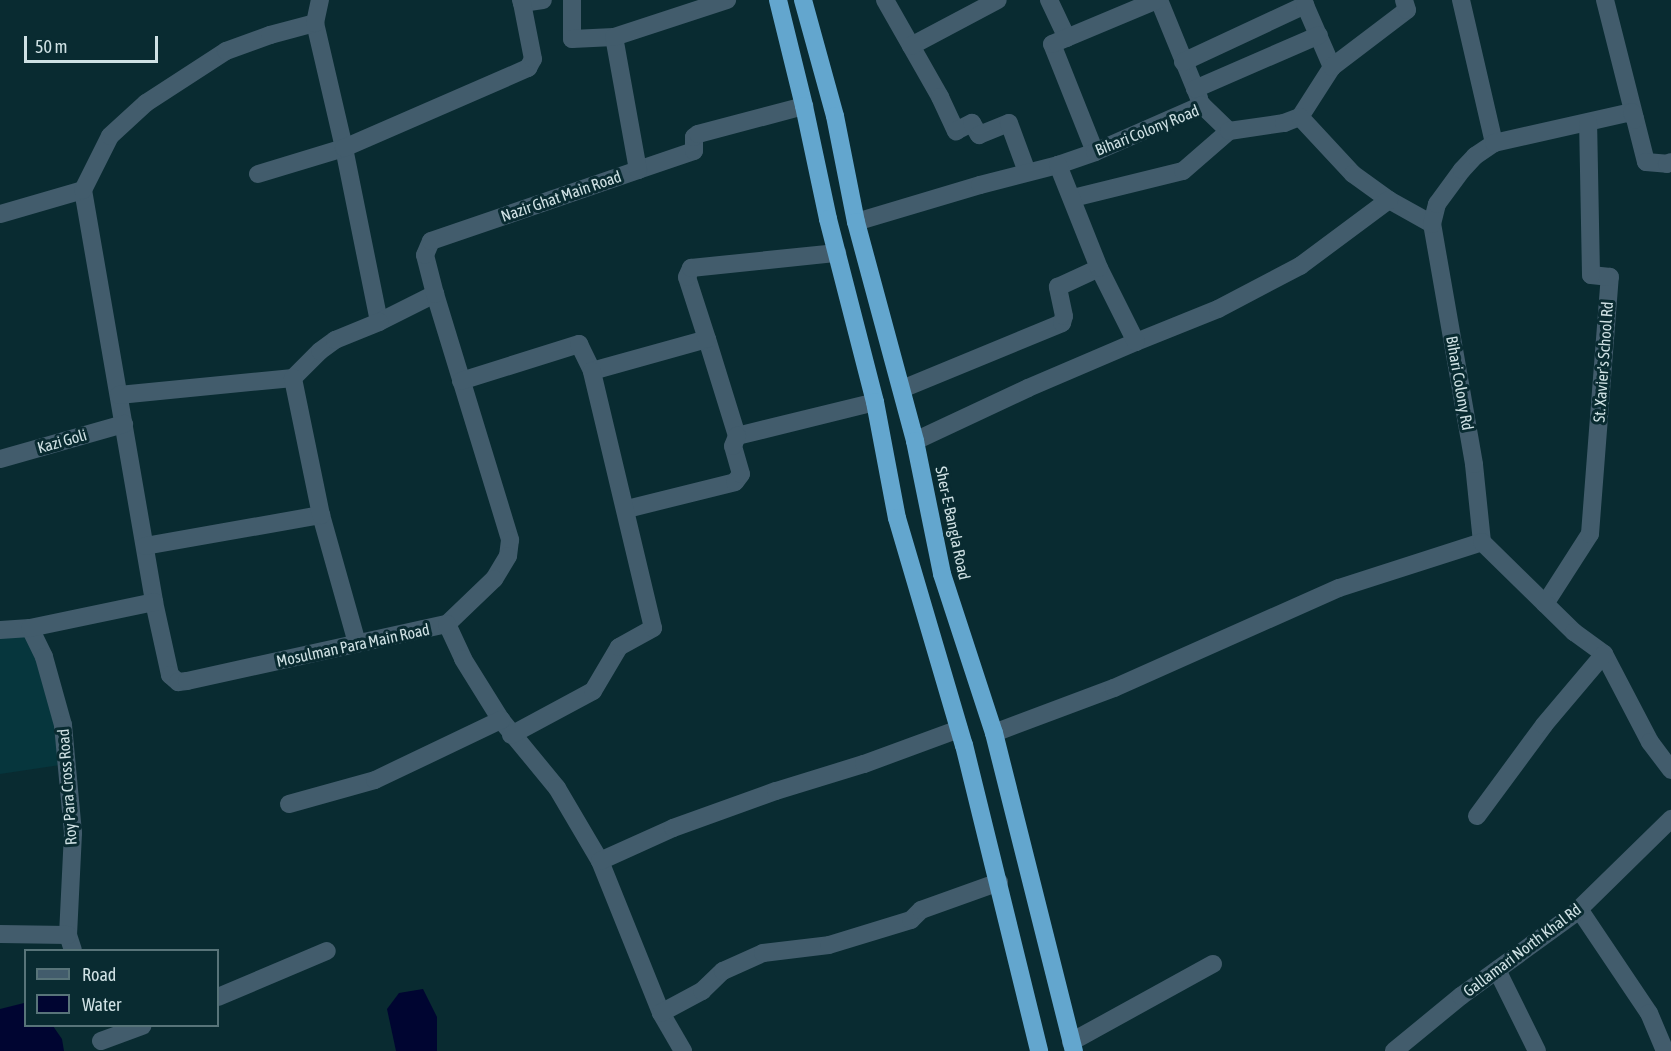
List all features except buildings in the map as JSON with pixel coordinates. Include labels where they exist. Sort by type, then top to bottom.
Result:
[{"type":"highway","points":[[778,0],[837,253],[875,402],[897,518],[959,729],[999,882],[1039,1051]]},
{"type":"highway","name":"Sher-E-Bangla Road","points":[[803,0],[835,116],[856,222],[915,441],[942,574],[994,733],[1073,1047]]},
{"type":"highway","points":[[952,704],[981,693]]},
{"type":"street","points":[[320,0],[315,23],[344,148],[379,322]]},
{"type":"street","points":[[258,174],[344,148],[528,68],[533,59],[521,1],[543,0]]},
{"type":"street","points":[[572,0],[573,39],[614,37],[727,0]]},
{"type":"street","points":[[885,0],[956,131],[972,123],[979,135],[1009,123],[1027,172]]},
{"type":"street","points":[[911,46],[998,0]]},
{"type":"street","points":[[1049,0],[1066,38]]},
{"type":"street","points":[[1095,152],[1052,44],[1158,0],[1199,97],[1319,35]]},
{"type":"street","points":[[1073,198],[1183,171],[1229,131],[1284,123],[1300,117],[1332,67],[1407,10],[1404,0]]},
{"type":"street","points":[[1461,0],[1494,143]]},
{"type":"street","points":[[1605,0],[1646,162],[1667,164],[1671,162]]},
{"type":"street","points":[[1183,62],[1305,5],[1332,67]]},
{"type":"street","points":[[0,630],[30,628],[154,602],[83,190],[110,136],[146,103],[226,51],[270,35],[315,23]]},
{"type":"street","name":"Nazir Ghat Main Road","points":[[447,624],[494,579],[508,556],[510,540],[425,255],[431,241],[638,170],[614,37]]},
{"type":"street","name":"Bihari Colony Road","points":[[856,222],[1058,165],[1095,152],[1199,97],[1229,131]]},
{"type":"street","points":[[638,170],[694,151],[694,137],[698,134],[804,106]]},
{"type":"street","points":[[1300,117],[1353,174],[1389,200],[1432,225],[1437,204],[1451,183],[1475,156],[1494,143],[1632,112],[1635,119]]},
{"type":"street","name":"St. Xavier's School Rd","points":[[1545,604],[1590,534],[1610,277],[1591,275],[1588,123]]},
{"type":"street","points":[[1058,165],[1099,268],[1136,342]]},
{"type":"street","points":[[0,214],[83,190]]},
{"type":"street","points":[[915,441],[1028,388],[1218,309],[1300,266],[1389,200]]},
{"type":"street","name":"Bihari Colony Rd","points":[[1432,225],[1474,464],[1482,542]]},
{"type":"street","points":[[627,509],[735,482],[741,474],[732,446],[737,436],[687,277],[691,267],[837,253]]},
{"type":"street","points":[[902,389],[1062,323],[1064,316],[1058,287],[1099,268]]},
{"type":"street","points":[[119,395],[293,378],[320,351],[335,340],[379,322],[435,294]]},
{"type":"street","points":[[592,371],[707,339]]},
{"type":"street","points":[[289,804],[375,780],[593,691],[617,649],[652,631],[627,509],[592,371],[579,344],[461,381]]},
{"type":"street","points":[[293,378],[321,515],[357,643]]},
{"type":"street","points":[[737,436],[875,402]]},
{"type":"street","name":"Kazi Goli","points":[[0,459],[124,424]]},
{"type":"street","points":[[145,546],[321,515]]},
{"type":"street","points":[[994,733],[1114,687],[1339,588],[1482,542],[1574,632],[1604,654],[1650,742],[1671,770]]},
{"type":"street","name":"Mosulman Para Main Road","points":[[154,602],[170,675],[178,682],[447,624],[463,659],[506,727],[557,788],[600,861],[661,1013],[683,1051]]},
{"type":"street","name":"Roy Para Cross Road","points":[[30,628],[44,657],[63,725],[72,833],[71,943]]},
{"type":"street","points":[[1477,816],[1544,725],[1604,654]]},
{"type":"street","points":[[600,861],[673,828],[776,790],[864,764],[959,729]]},
{"type":"street","name":"Gallamari North Khal Rd","points":[[1394,1051],[1579,909],[1671,819]]},
{"type":"street","points":[[661,1013],[702,991],[723,970],[763,953],[829,945],[850,939],[911,920],[921,910],[999,882]]},
{"type":"street","points":[[1579,909],[1649,1013],[1665,1051]]},
{"type":"street","points":[[0,934],[71,943]]},
{"type":"street","points":[[219,997],[327,951]]},
{"type":"street","points":[[1073,1047],[1213,964]]},
{"type":"street","points":[[1497,970],[1537,1051]]},
{"type":"street","points":[[99,1039],[139,1027]]},
{"type":"shaded area","points":[[29,635],[54,714],[60,765],[0,774],[0,637]]},
{"type":"water","points":[[423,989],[437,1017],[437,1051],[396,1051],[387,1009],[399,993]]},
{"type":"water","points":[[24,1003],[24,1027],[54,1027],[62,1039],[64,1051],[0,1051],[0,1009]]}]
